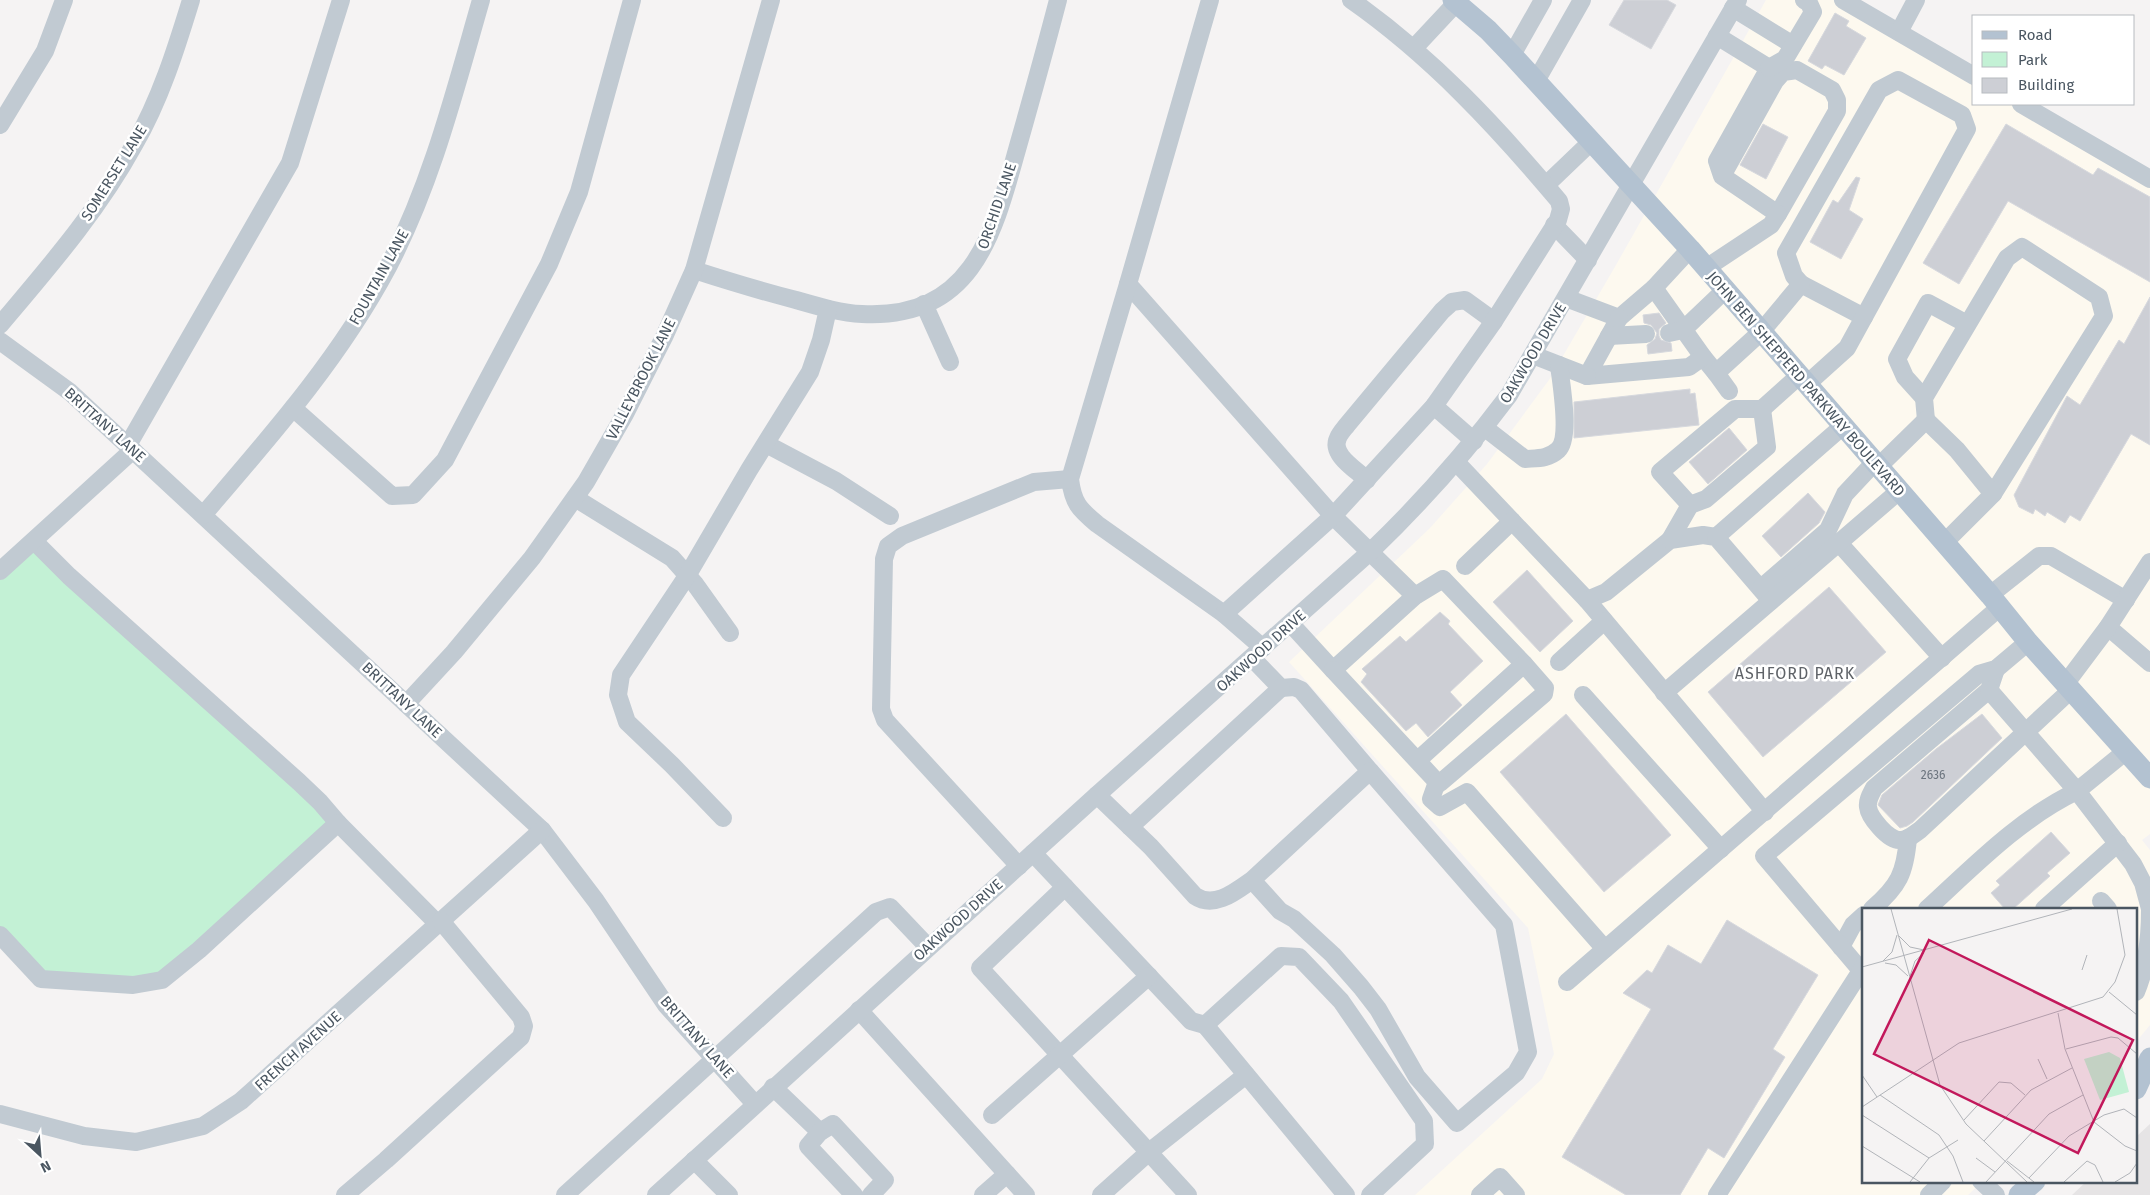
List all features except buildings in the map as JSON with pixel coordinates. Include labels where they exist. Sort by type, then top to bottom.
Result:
[{"type":"main road","name":"JOHN BEN SHEPPERD PARKWAY BOULEVARD","points":[[1454,1],[1488,30],[1512,55],[1690,249],[1995,601],[2028,642],[2150,778]]},
{"type":"main road","points":[[2138,1087],[2150,1058]]},
{"type":"main road","points":[[2138,1090],[2150,1081]]},
{"type":"main road","points":[[2019,1195],[2034,1182]]},
{"type":"street","points":[[0,125],[45,51],[64,0]]},
{"type":"street","name":"SOMERSET LANE","points":[[0,325],[89,216],[135,145],[153,108],[175,50],[191,0]]},
{"type":"street","points":[[0,571],[131,448],[290,163],[341,0]]},
{"type":"street","name":"FOUNTAIN LANE","points":[[203,515],[293,408],[330,359],[371,297],[402,239],[427,177],[481,0]]},
{"type":"street","points":[[293,408],[392,496],[413,495],[445,460],[549,264],[575,201],[632,0]]},
{"type":"street","name":"VALLEYBROOK LANE","points":[[406,704],[454,652],[532,558],[586,482],[625,414],[664,337],[694,270],[771,0]]},
{"type":"street","name":"ORCHID LANE","points":[[694,270],[828,309],[862,314],[888,313],[912,309],[951,289],[967,274],[980,257],[990,236],[1003,198],[1058,0]]},
{"type":"street","points":[[1210,0],[1070,479],[1072,495],[1080,510],[1224,614],[1258,653],[1281,688]]},
{"type":"street","points":[[1224,614],[1333,516],[1434,406],[1494,321],[1554,226],[1561,209],[1559,200],[1483,114],[1414,48],[1351,0]]},
{"type":"street","points":[[1512,55],[1543,0]]},
{"type":"street","points":[[1536,81],[1582,0]]},
{"type":"street","points":[[1778,214],[1722,176],[1717,161],[1769,68],[1785,59],[1813,12],[1809,3],[1804,0]]},
{"type":"street","points":[[1843,0],[1972,75]]},
{"type":"street","points":[[1898,32],[1916,0]]},
{"type":"street","points":[[1414,48],[1454,1]]},
{"type":"street","points":[[1736,4],[1793,45]]},
{"type":"street","name":"OAKWOOD DRIVE","points":[[657,1195],[773,1087],[1291,624],[1410,514],[1456,462],[1509,395],[1736,4]]},
{"type":"street","points":[[1717,36],[1769,68]]},
{"type":"street","points":[[1706,268],[1771,225],[1838,111],[1837,100],[1832,90],[1797,70],[1783,72],[1775,81],[1722,176]]},
{"type":"street","points":[[1690,505],[1660,472],[1735,408],[1762,409],[1847,348],[1864,317],[1967,128],[1962,115],[1898,80],[1878,90],[1786,253],[1794,276],[1801,284],[1864,317]]},
{"type":"street","points":[[2023,105],[2150,179]]},
{"type":"street","points":[[1546,185],[1591,142]]},
{"type":"street","points":[[1554,226],[1588,260]]},
{"type":"street","points":[[1944,543],[1993,494],[2104,316],[2099,297],[2022,248],[2007,258],[1924,398],[1926,420],[1956,450],[1993,494]]},
{"type":"street","points":[[1587,376],[1619,318],[1654,288],[1690,249]]},
{"type":"street","points":[[1128,284],[1333,516],[1415,596]]},
{"type":"street","points":[[1716,373],[1762,332],[1801,284]]},
{"type":"street","points":[[1654,288],[1676,331],[1703,357],[1729,391]]},
{"type":"street","points":[[1676,331],[1725,290]]},
{"type":"street","points":[[1566,298],[1619,318]]},
{"type":"street","points":[[1368,480],[1340,456],[1336,444],[1338,437],[1347,425],[1442,311],[1452,302],[1465,300],[1494,321]]},
{"type":"street","points":[[1924,398],[1905,377],[1897,359],[1928,303],[1967,324]]},
{"type":"street","points":[[924,304],[950,362]]},
{"type":"street","points":[[723,818],[627,722],[618,694],[621,675],[688,576],[810,372],[821,340],[828,309]]},
{"type":"street","points":[[1609,336],[1646,334]]},
{"type":"street","name":"BRITTANY LANE","points":[[0,341],[70,392],[542,830],[596,901],[666,1005],[715,1057],[755,1104]]},
{"type":"street","points":[[1533,355],[1587,376],[1689,367],[1703,357]]},
{"type":"street","points":[[1434,406],[1479,434],[1525,459],[1546,458],[1560,448],[1565,433],[1559,366]]},
{"type":"street","points":[[1587,600],[1606,592],[1670,540],[1690,505],[1706,499],[1767,447],[1762,409]]},
{"type":"street","points":[[1664,693],[1766,594],[1828,530],[1845,494],[1926,420]]},
{"type":"street","points":[[1716,537],[1843,426]]},
{"type":"street","points":[[766,444],[836,481],[890,516]]},
{"type":"street","points":[[1456,462],[1587,600],[1764,812]]},
{"type":"street","points":[[1019,866],[886,720],[882,709],[884,560],[888,546],[902,536],[1034,482],[1070,479]]},
{"type":"street","points":[[1766,594],[1839,543],[1899,491]]},
{"type":"street","points":[[575,498],[672,558],[688,576],[730,633]]},
{"type":"street","points":[[1466,566],[1512,521]]},
{"type":"street","points":[[1670,540],[1703,535],[1716,537],[1766,594]]},
{"type":"street","points":[[34,540],[103,607],[320,802],[338,823],[439,922],[520,1017],[524,1026],[521,1037],[345,1195]]},
{"type":"street","points":[[1839,543],[1942,658]]},
{"type":"street","points":[[1566,982],[1942,658],[2039,556],[2052,556],[2126,600]]},
{"type":"street","points":[[1996,669],[1989,690],[1874,788],[1869,796],[1868,806],[1870,814],[1890,838],[1899,840],[1908,838],[1920,830],[2026,732],[2069,686],[2150,562]]},
{"type":"street","points":[[1291,624],[1333,670],[1418,760],[1437,782],[1443,782],[1544,694],[1545,688],[1445,579],[1439,579],[1415,596],[1333,670]]},
{"type":"street","points":[[1559,662],[1604,621]]},
{"type":"street","points":[[2108,628],[2150,664]]},
{"type":"street","points":[[1717,1195],[1862,970],[1764,856],[1979,674],[1996,669],[2028,642]]},
{"type":"street","points":[[1418,760],[1524,664]]},
{"type":"street","points":[[1130,827],[1281,688],[1294,687],[1301,690],[1504,925],[1528,1052],[1516,1072],[1457,1123],[1417,1077],[1378,1008],[1361,987],[1333,955],[1294,919],[1280,912],[1252,880]]},
{"type":"street","points":[[1989,690],[2077,791],[2133,864],[2143,883],[2150,910],[2150,935],[2141,950],[2144,971],[2138,987]]},
{"type":"street","points":[[1583,695],[1722,849]]},
{"type":"street","points":[[1928,908],[2008,835],[2053,803],[2077,791],[2126,752]]},
{"type":"street","points":[[1097,796],[1151,847],[1195,896],[1202,901],[1210,902],[1237,891],[1252,880],[1370,771]]},
{"type":"street","points":[[1437,782],[1431,799],[1440,807],[1467,792],[1605,949]]},
{"type":"street","points":[[0,935],[41,979],[133,985],[162,980],[198,950],[338,823]]},
{"type":"street","name":"FRENCH AVENUE","points":[[0,1114],[84,1136],[136,1142],[203,1126],[241,1101],[542,830]]},
{"type":"street","points":[[1873,908],[1895,886],[1906,864],[1908,838]]},
{"type":"street","points":[[2045,908],[2118,844]]},
{"type":"street","points":[[1033,853],[1191,1021],[1205,1025],[1346,1195]]},
{"type":"street","points":[[1065,887],[980,968],[1188,1195]]},
{"type":"street","points":[[565,1195],[876,912],[890,907],[928,947]]},
{"type":"street","points":[[1841,947],[1852,925],[1862,917]]},
{"type":"street","points":[[1205,1025],[1281,956],[1299,957],[1341,1002],[1424,1121],[1425,1144],[1370,1195]]},
{"type":"street","points":[[992,1115],[1148,976]]},
{"type":"street","points":[[859,1010],[1026,1195]]},
{"type":"street","points":[[1101,1195],[1149,1152],[1246,1074]]},
{"type":"street","points":[[773,1087],[820,1132]]},
{"type":"street","points":[[854,1195],[808,1146],[820,1132],[833,1124],[885,1180],[870,1195]]},
{"type":"street","points":[[694,1160],[729,1195]]},
{"type":"street","points":[[982,1195],[1006,1174]]},
{"type":"street","points":[[1480,1195],[1500,1177],[1516,1195]]},
{"type":"street","points":[[1929,1195],[1942,1182]]},
{"type":"street","points":[[1982,1182],[1996,1195]]},
{"type":"shaded area","points":[[1766,0],[1833,0],[1972,81],[1972,105],[2014,105],[2150,184],[2150,834],[2142,840],[2150,850],[2150,1025],[2138,1040],[2138,908],[1862,908],[1862,1182],[1982,1182],[1968,1195],[1415,1195],[1542,1079],[1554,1054],[1528,928],[1289,662],[1430,528],[1487,464],[1549,380]]},
{"type":"shaded area","points":[[2150,1124],[2150,1195],[2072,1195],[2086,1182],[2138,1182],[2138,1135]]},
{"type":"green space","points":[[30,544],[341,821],[157,987],[37,979],[0,937],[0,571]]},
{"type":"district","name":"ASHFORD PARK","points":[[1795,673]]}]
